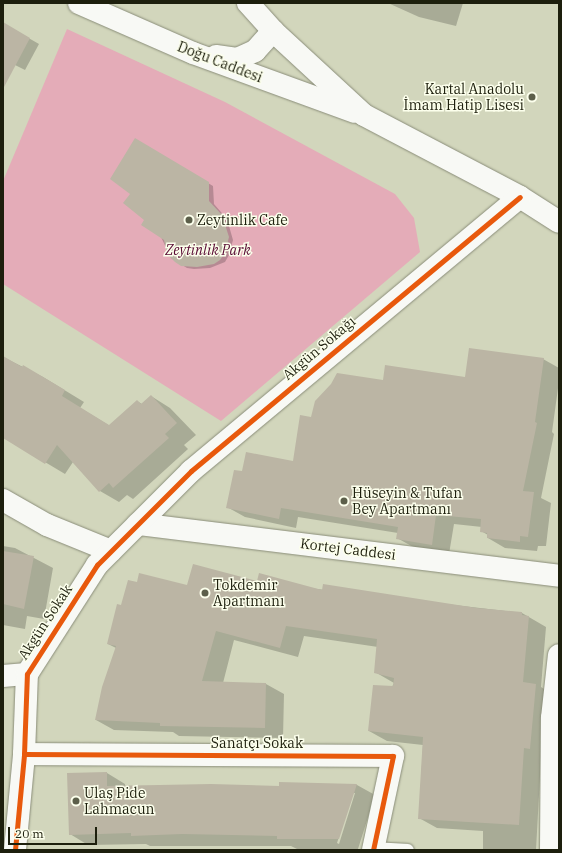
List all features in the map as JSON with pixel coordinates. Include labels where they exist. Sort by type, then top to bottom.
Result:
[{"type":"street","name":"Doğu Caddesi","points":[[79,3],[193,53],[364,115]]},
{"type":"street","points":[[248,3],[273,31],[364,115],[520,196],[559,222]]},
{"type":"street","points":[[193,53],[236,58],[255,51],[273,31]]},
{"type":"street","name":"Akgün Sokağı","points":[[138,524],[191,471],[520,196]]},
{"type":"street","points":[[3,500],[47,525],[111,551]]},
{"type":"street","name":"Akgün Sokak","points":[[15,850],[24,754],[27,674],[97,565],[138,524]]},
{"type":"street","name":"Kortej Caddesi","points":[[138,524],[559,576]]},
{"type":"street","points":[[551,850],[552,718],[559,656]]},
{"type":"street","points":[[3,676],[27,674]]},
{"type":"street","name":"Sanatçı Sokak","points":[[24,754],[393,756],[373,849]]},
{"type":"lane","points":[[373,849],[407,850]]},
{"type":"green space","name":"Zeytinlik Park","points":[[67,29],[225,102],[395,194],[414,218],[420,252],[221,421],[3,284],[3,181]]},
{"type":"building","points":[[3,22],[30,38],[3,89]]},
{"type":"building","points":[[135,138],[209,182],[209,201],[222,215],[229,237],[225,253],[220,260],[214,264],[197,267],[181,266],[175,262],[167,254],[164,240],[141,225],[144,220],[123,203],[130,194],[110,179]]},
{"type":"building","points":[[469,348],[544,358],[535,422],[537,423],[523,491],[534,492],[528,537],[520,536],[520,542],[487,538],[487,533],[480,532],[481,519],[436,515],[432,545],[396,539],[398,527],[281,508],[279,519],[226,508],[234,470],[242,471],[246,452],[293,461],[300,415],[311,417],[315,401],[331,384],[337,373],[383,380],[385,365],[465,377]]},
{"type":"building","points":[[3,356],[22,367],[23,365],[65,390],[62,396],[109,425],[137,400],[141,404],[151,395],[177,423],[165,434],[169,438],[113,488],[109,483],[99,492],[57,445],[45,464],[3,438]]},
{"type":"building","points":[[3,551],[34,556],[24,609],[3,604]]},
{"type":"building","points":[[193,564],[257,581],[259,573],[322,590],[323,584],[477,608],[522,612],[522,615],[529,616],[523,682],[536,684],[530,749],[524,748],[519,825],[418,819],[423,737],[368,731],[373,685],[393,686],[394,678],[374,673],[377,639],[286,626],[280,648],[216,631],[202,681],[266,683],[265,728],[160,726],[160,723],[95,720],[102,687],[116,646],[107,644],[117,604],[121,605],[128,580],[137,582],[139,573],[187,585]]},
{"type":"building","points":[[107,772],[107,786],[211,784],[279,786],[279,782],[357,784],[339,839],[277,839],[277,836],[182,834],[131,836],[131,833],[69,835],[67,773]]},
{"type":"cycle path","points":[[15,850],[24,754],[27,674],[97,565],[191,471],[520,197]]},
{"type":"cycle path","points":[[24,754],[393,756],[373,850]]},
{"type":"place","name":"Kartal Anadolu İmam Hatip Lisesi","points":[[532,97]]},
{"type":"place","name":"Zeytinlik Cafe","points":[[189,220]]},
{"type":"place","name":"Hüseyin & Tufan Bey Apartmanı","points":[[344,501]]},
{"type":"place","name":"Tokdemir Apartmanı","points":[[205,593]]},
{"type":"place","name":"Ulaş Pide Lahmacun","points":[[76,801]]}]
